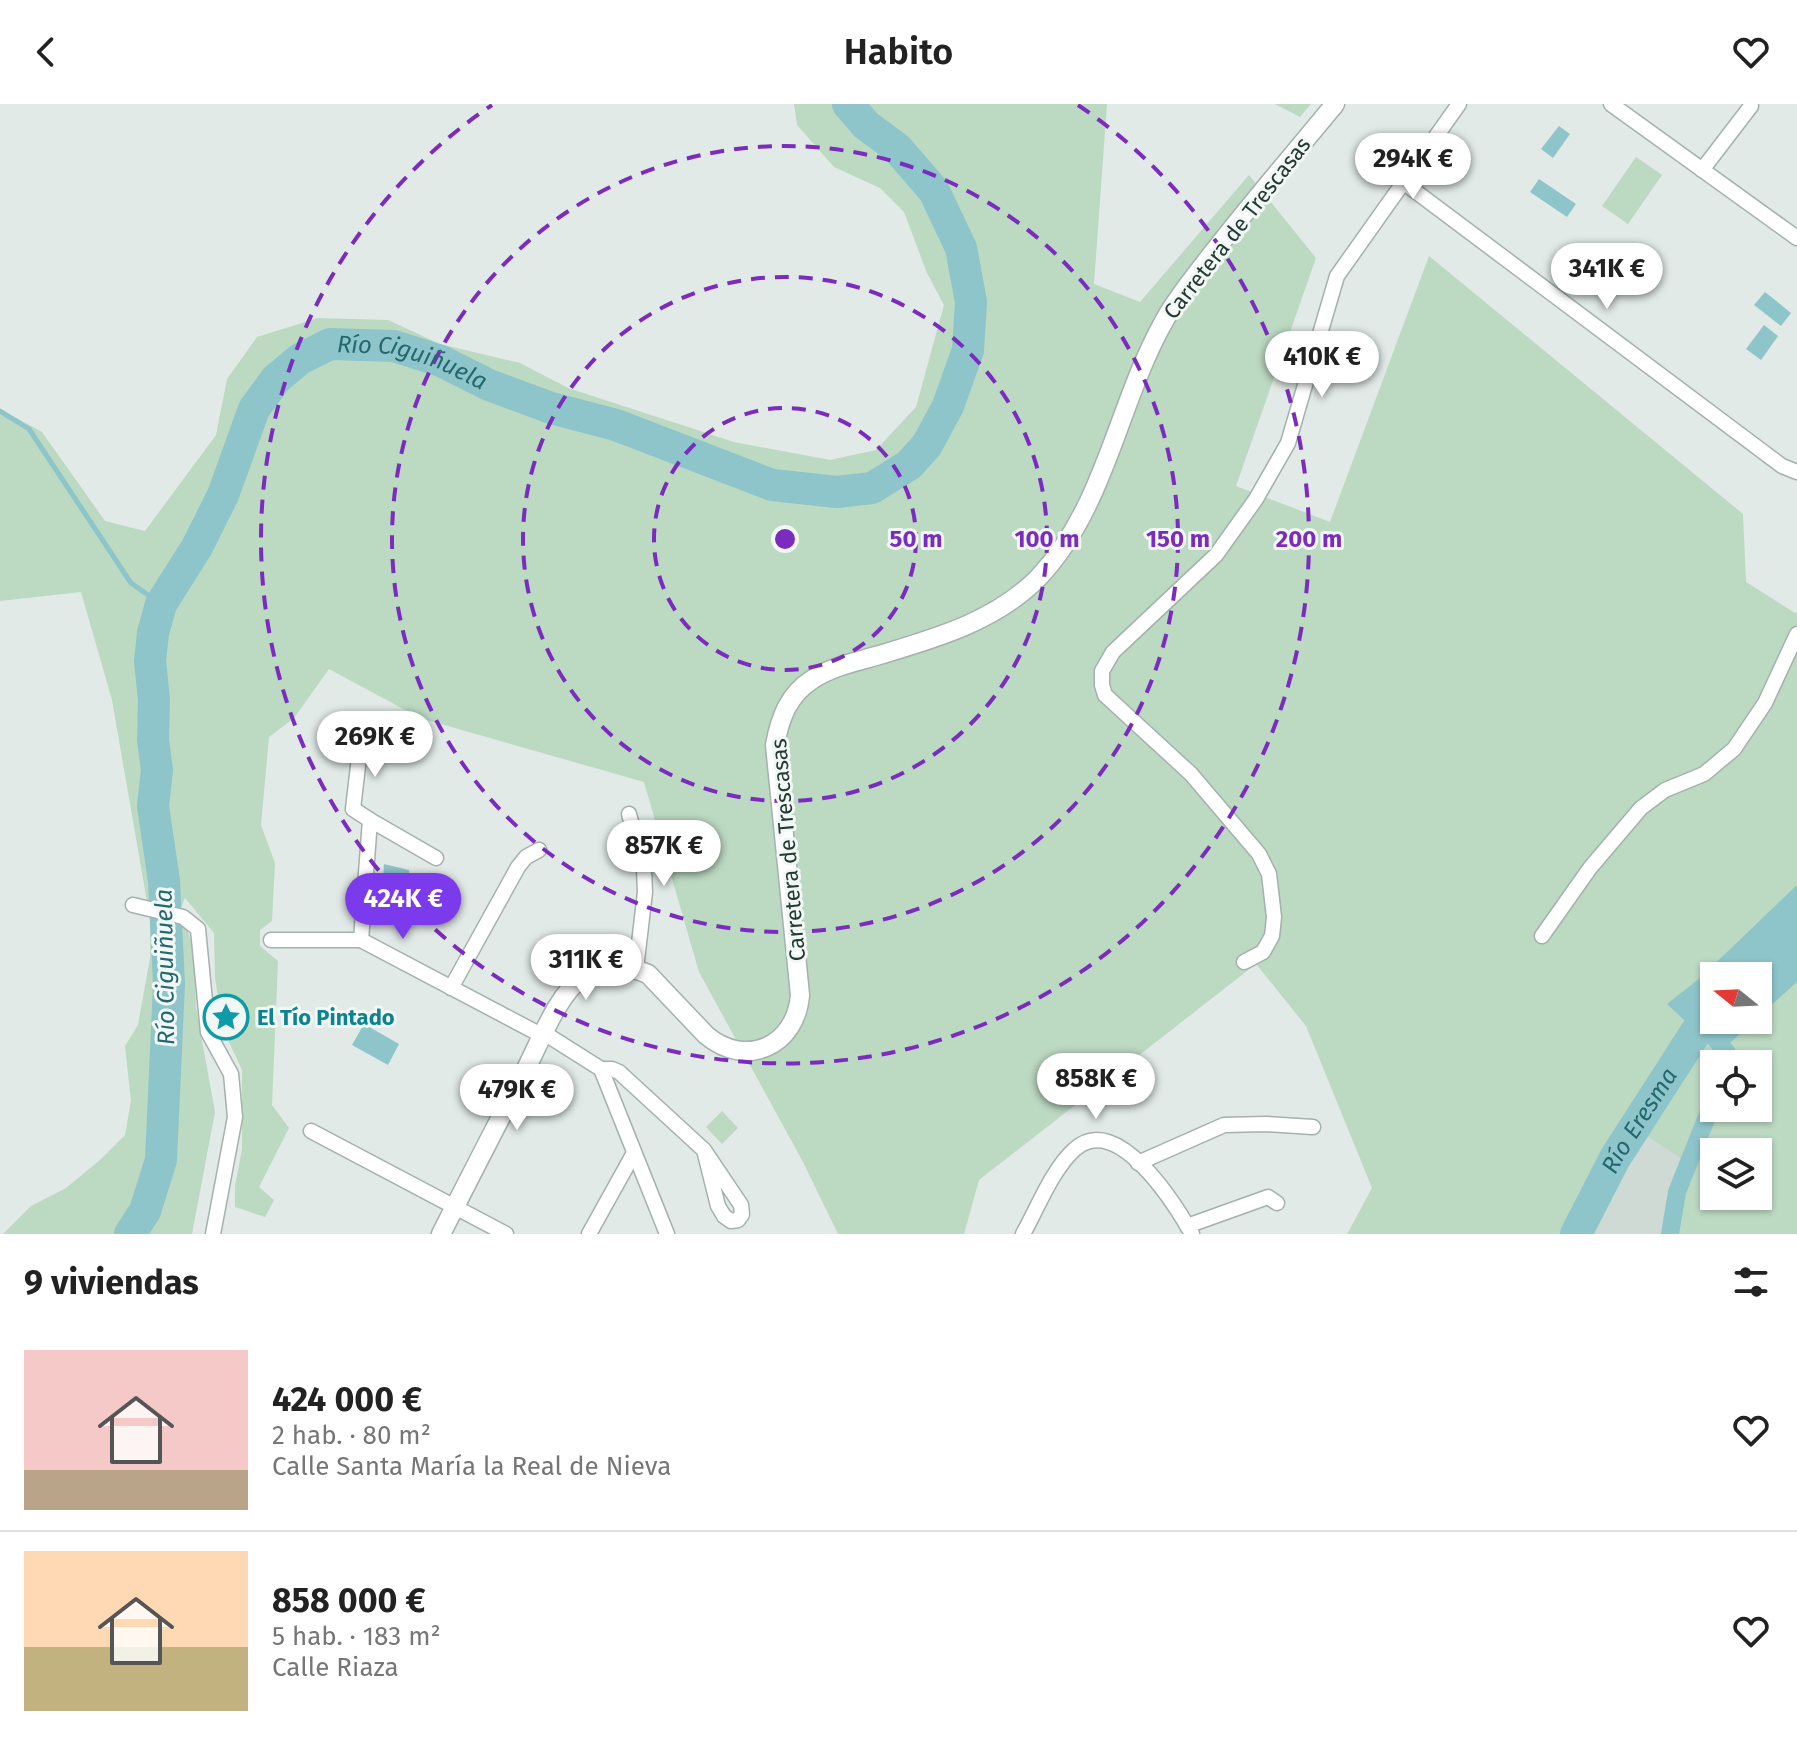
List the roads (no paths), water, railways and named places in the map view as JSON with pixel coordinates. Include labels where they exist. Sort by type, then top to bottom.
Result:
[{"type":"street","name":"Carretera de Trescasas","points":[[636,969],[657,981],[706,1035],[723,1046],[745,1051],[759,1050],[789,1030],[795,1019],[800,995],[775,745],[778,726],[789,702],[800,689],[822,673],[924,642],[974,622],[1023,591],[1050,564],[1088,503],[1151,347],[1173,306],[1225,237],[1335,104]]},
{"type":"street","points":[[1244,962],[1263,952],[1272,936],[1271,884],[1263,861],[1191,774],[1112,703],[1102,685],[1102,671],[1113,652],[1216,555],[1256,499],[1288,443],[1337,276],[1459,104]]},
{"type":"street","points":[[1611,104],[1797,238]]},
{"type":"street","points":[[1702,170],[1751,106]]},
{"type":"street","points":[[1403,182],[1782,466],[1796,472]]},
{"type":"street","points":[[1542,936],[1590,868],[1641,808],[1665,790],[1704,774],[1734,749],[1765,703],[1797,634]]},
{"type":"street","points":[[360,749],[353,809],[436,858]]},
{"type":"street","points":[[441,1234],[568,991],[583,976],[601,968],[636,969],[645,892],[644,869],[629,814]]},
{"type":"street","points":[[361,940],[370,820]]},
{"type":"street","points":[[451,988],[518,867],[526,857],[539,850]]},
{"type":"street","points":[[140,907],[183,917],[198,929],[208,1032],[231,1074],[234,1125],[213,1234]]},
{"type":"street","points":[[271,940],[361,940],[544,1035],[601,1069],[617,1071],[704,1150]]},
{"type":"street","points":[[601,1069],[667,1234]]},
{"type":"street","points":[[1138,1163],[1224,1125],[1251,1123],[1313,1127]]},
{"type":"street","points":[[311,1131],[506,1234]]},
{"type":"street","points":[[1023,1234],[1063,1163],[1080,1145],[1098,1140],[1128,1151],[1175,1204],[1190,1230],[1268,1197],[1277,1203]]},
{"type":"street","points":[[589,1234],[634,1153]]},
{"type":"water","points":[[1559,126],[1570,134],[1553,158],[1541,149]]},
{"type":"water","points":[[1539,179],[1576,204],[1567,217],[1530,192]]},
{"type":"water","points":[[1765,292],[1791,313],[1781,326],[1754,305]]},
{"type":"water","points":[[1764,325],[1778,336],[1761,360],[1746,349]]},
{"type":"water","points":[[384,864],[409,870],[410,876],[395,904],[382,901]]},
{"type":"water","points":[[1797,885],[1797,982],[1772,1004],[1772,962],[1717,962]]},
{"type":"water","points":[[1700,978],[1700,1034],[1740,1034],[1722,1050],[1716,1050],[1667,1004]]},
{"type":"water","points":[[364,1024],[399,1044],[388,1065],[352,1045]]},
{"type":"waterway","name":"Río Ciguiñuela","points":[[130,1234],[145,1211],[161,1160],[169,984],[164,881],[153,806],[157,770],[150,661],[153,633],[161,604],[197,547],[223,495],[254,409],[276,379],[300,359],[330,344],[394,346],[441,361],[489,385],[551,408],[616,425],[772,485],[837,492],[872,488],[909,465],[927,445],[948,406],[968,350],[971,302],[961,248],[934,191],[897,148],[866,125],[848,104]]},
{"type":"waterway","points":[[0,411],[29,429],[131,583],[161,604]]},
{"type":"waterway","name":"Río Eresma","points":[[1576,1234],[1615,1158],[1700,1028]]},
{"type":"waterway","points":[[1712,1034],[1725,1050]]},
{"type":"waterway","points":[[1670,1234],[1677,1192],[1705,1122]]},
{"type":"place","name":"El Tío Pintado","points":[[226,1017]]}]
